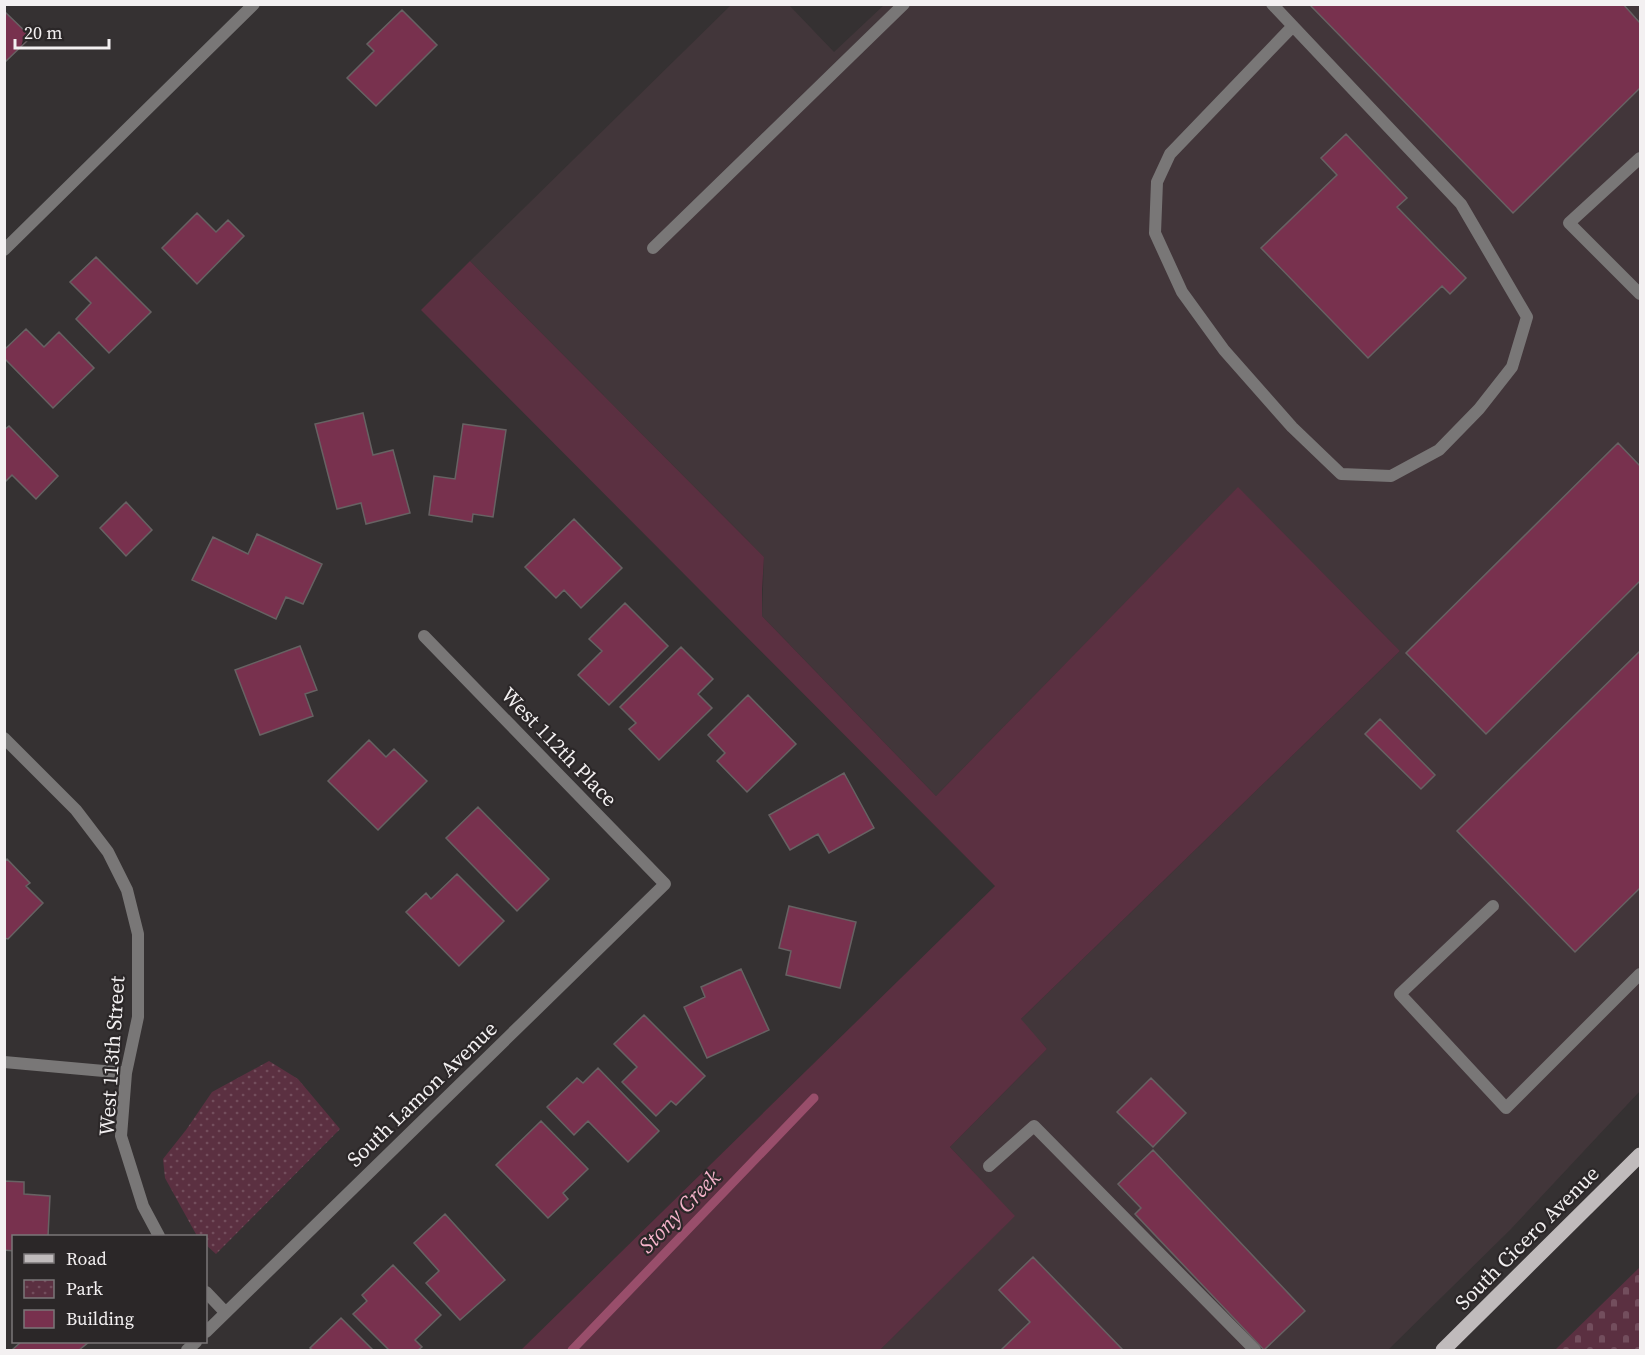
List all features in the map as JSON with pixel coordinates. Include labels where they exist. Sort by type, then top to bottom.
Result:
[{"type":"main road","name":"South Cicero Avenue","points":[[1443,1350],[1641,1155]]},
{"type":"street","points":[[4,250],[254,4]]},
{"type":"street","points":[[653,248],[904,4]]},
{"type":"street","points":[[1272,4],[1293,26],[1461,204],[1527,317],[1512,367],[1479,409],[1439,450],[1391,476],[1341,474],[1292,427],[1224,350],[1182,292],[1155,233],[1157,182],[1170,154],[1293,26]]},
{"type":"street","points":[[1641,158],[1569,223],[1641,294]]},
{"type":"street","name":"West 112th Place","points":[[424,636],[665,884]]},
{"type":"street","name":"West 113th Street","points":[[4,738],[76,810],[108,852],[127,890],[138,934],[138,1017],[126,1072],[121,1136],[143,1206],[158,1235]]},
{"type":"street","name":"South Lamon Avenue","points":[[207,1331],[665,884]]},
{"type":"street","points":[[1493,906],[1400,994],[1506,1108],[1640,976]]},
{"type":"street","points":[[4,1062],[126,1072]]},
{"type":"street","points":[[989,1166],[1034,1126],[1255,1350]]},
{"type":"street","points":[[207,1293],[225,1312]]},
{"type":"shaded area","points":[[731,5],[789,5],[834,52],[884,5],[1640,5],[1640,1091],[1510,1230],[1388,1350],[880,1350],[1014,1216],[950,1147],[1047,1049],[1020,1020],[1400,651],[1238,488],[936,796],[762,616],[764,557],[470,261]]},
{"type":"green space","points":[[470,261],[764,557],[762,616],[936,796],[1238,487],[1400,651],[1021,1019],[1047,1049],[950,1147],[1015,1216],[880,1350],[521,1350],[995,886],[421,310]]},
{"type":"green space","points":[[269,1061],[298,1079],[340,1129],[216,1254],[207,1246],[207,1235],[196,1235],[165,1178],[163,1159],[212,1092]]},
{"type":"green space","points":[[1640,1267],[1640,1350],[1555,1350]]},
{"type":"building","points":[[1309,4],[1623,4],[1640,23],[1640,88],[1513,213]]},
{"type":"building","points":[[402,10],[437,45],[376,106],[347,78],[374,51],[367,44]]},
{"type":"building","points":[[4,11],[31,37],[4,63]]},
{"type":"building","points":[[1346,134],[1407,198],[1397,207],[1466,278],[1450,294],[1442,286],[1368,358],[1261,248],[1337,175],[1321,158]]},
{"type":"building","points":[[197,213],[216,232],[228,220],[244,236],[197,284],[162,248]]},
{"type":"building","points":[[96,257],[151,312],[109,353],[76,319],[91,303],[70,282]]},
{"type":"building","points":[[26,329],[44,347],[59,332],[94,368],[53,408],[4,358],[4,350]]},
{"type":"building","points":[[363,413],[373,455],[393,450],[410,513],[366,524],[361,503],[337,509],[315,424]]},
{"type":"building","points":[[463,424],[506,430],[493,517],[473,514],[472,522],[429,515],[434,476],[455,479]]},
{"type":"building","points":[[9,426],[58,476],[36,499],[12,475],[4,483],[4,430]]},
{"type":"building","points":[[1618,443],[1640,466],[1640,581],[1486,734],[1406,653]]},
{"type":"building","points":[[126,502],[152,530],[126,556],[100,528]]},
{"type":"building","points":[[574,519],[622,568],[581,608],[564,590],[556,598],[525,567]]},
{"type":"building","points":[[257,534],[322,564],[303,604],[286,597],[276,619],[192,580],[213,537],[248,554]]},
{"type":"building","points":[[625,603],[668,646],[609,705],[578,675],[602,651],[589,639]]},
{"type":"building","points":[[300,646],[317,690],[305,694],[313,716],[260,735],[235,670]]},
{"type":"building","points":[[681,647],[713,679],[698,694],[712,708],[659,760],[629,729],[636,723],[620,707]]},
{"type":"building","points":[[1640,651],[1640,888],[1575,952],[1457,831]]},
{"type":"building","points":[[748,695],[796,744],[747,792],[717,761],[725,753],[708,735]]},
{"type":"building","points":[[1380,719],[1435,775],[1421,789],[1365,734]]},
{"type":"building","points":[[369,740],[386,757],[394,749],[427,781],[378,830],[328,781]]},
{"type":"building","points":[[844,773],[874,828],[829,853],[818,834],[790,850],[769,815]]},
{"type":"building","points":[[478,807],[549,879],[517,911],[446,838]]},
{"type":"building","points":[[7,859],[30,883],[26,886],[43,903],[8,939],[4,938],[4,862]]},
{"type":"building","points":[[457,874],[504,921],[459,966],[406,912],[426,893],[431,899]]},
{"type":"building","points":[[789,906],[856,922],[840,988],[786,975],[791,951],[779,948]]},
{"type":"building","points":[[741,969],[769,1030],[707,1058],[684,1007],[705,997],[701,987]]},
{"type":"building","points":[[644,1015],[705,1076],[676,1105],[671,1101],[656,1116],[622,1082],[637,1067],[614,1044]]},
{"type":"building","points":[[598,1068],[659,1131],[628,1162],[588,1121],[574,1135],[547,1107],[577,1078],[583,1083]]},
{"type":"building","points":[[1151,1078],[1186,1113],[1153,1147],[1117,1112]]},
{"type":"building","points":[[541,1121],[588,1169],[563,1193],[568,1199],[548,1218],[496,1165]]},
{"type":"building","points":[[1153,1150],[1305,1311],[1264,1350],[1135,1214],[1141,1208],[1118,1184]]},
{"type":"building","points":[[4,1181],[24,1182],[24,1194],[50,1196],[48,1235],[12,1235],[12,1251],[4,1250]]},
{"type":"building","points":[[445,1214],[505,1280],[460,1320],[426,1283],[439,1271],[414,1243]]},
{"type":"building","points":[[1033,1257],[1123,1350],[1001,1350],[1030,1322],[999,1290]]},
{"type":"building","points":[[393,1265],[441,1315],[415,1340],[422,1347],[418,1350],[389,1350],[353,1314],[367,1301],[362,1295]]},
{"type":"building","points":[[341,1318],[373,1350],[313,1350],[310,1348]]},
{"type":"building","points":[[20,1343],[88,1343],[79,1350],[12,1350]]},
{"type":"waterway","name":"Stony Creek","points":[[572,1350],[814,1098]]}]
